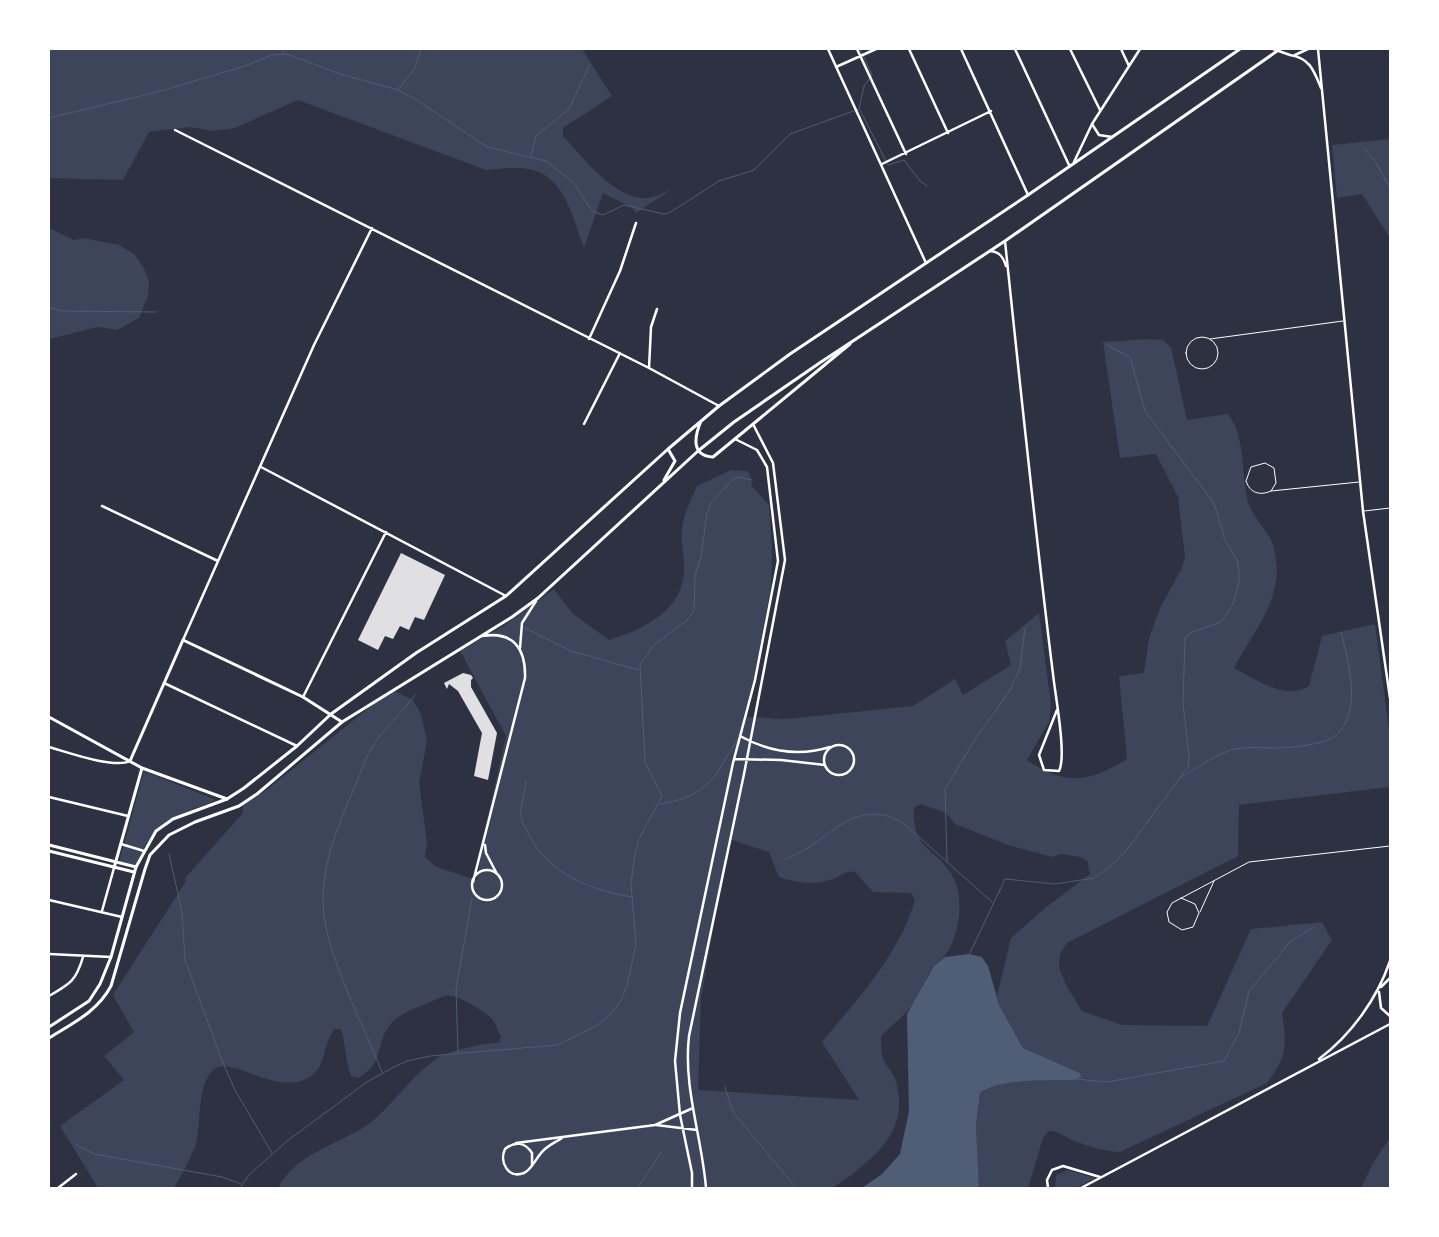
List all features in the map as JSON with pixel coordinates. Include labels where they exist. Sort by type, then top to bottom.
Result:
[{"type":"main road","points":[[49,1027],[89,1001],[100,984],[111,958],[134,872],[153,834],[161,827],[189,812],[227,799],[244,788],[296,746],[331,714],[416,653],[506,596],[702,418],[718,406],[790,354],[1028,195],[1240,49]]},
{"type":"main road","points":[[49,1038],[88,1014],[104,1000],[111,986],[150,855],[179,829],[224,813],[257,794],[342,722],[478,636],[512,617],[538,598],[698,451],[770,396],[1005,241],[1277,50]]},
{"type":"main road","points":[[698,451],[713,458],[865,332]]},
{"type":"main road","points":[[698,451],[695,439],[702,418]]},
{"type":"main road","points":[[659,487],[675,464],[674,457],[668,449]]},
{"type":"main road","points":[[130,761],[183,640],[303,697],[342,722]]},
{"type":"main road","points":[[49,717],[142,768],[227,799]]},
{"type":"main road","points":[[114,868],[142,768]]},
{"type":"main road","points":[[49,845],[136,868]]},
{"type":"main road","points":[[49,851],[134,872]]},
{"type":"street","points":[[828,49],[926,264]]},
{"type":"street","points":[[858,49],[906,154]]},
{"type":"street","points":[[836,67],[876,49]]},
{"type":"street","points":[[909,49],[948,133]]},
{"type":"street","points":[[961,49],[1028,195]]},
{"type":"street","points":[[1015,49],[1069,165]]},
{"type":"street","points":[[1070,49],[1100,111]]},
{"type":"street","points":[[1121,49],[1129,66]]},
{"type":"street","points":[[1074,162],[1092,124],[1140,49]]},
{"type":"street","points":[[1290,55],[1308,49]]},
{"type":"street","points":[[1318,49],[1363,511],[1390,698]]},
{"type":"street","points":[[1277,50],[1301,57],[1310,64],[1322,90]]},
{"type":"street","points":[[882,164],[906,154],[990,111]]},
{"type":"street","points":[[1092,124],[1099,135],[1112,137]]},
{"type":"street","points":[[176,130],[620,353],[718,406]]},
{"type":"street","points":[[589,338],[620,271],[636,223]]},
{"type":"street","points":[[183,640],[314,345],[372,228]]},
{"type":"street","points":[[1005,241],[1034,523],[1057,710],[1062,764],[1058,771],[1052,772],[1044,770],[1039,755],[1057,710]]},
{"type":"street","points":[[989,251],[996,252],[1003,257],[1008,270]]},
{"type":"street","points":[[649,368],[651,327],[657,309]]},
{"type":"street","points":[[584,424],[620,353]]},
{"type":"street","points":[[706,1188],[688,1078],[689,1036],[747,759],[785,560],[773,463],[753,424]]},
{"type":"street","points":[[692,1188],[692,1173],[680,1115],[675,1061],[680,1012],[734,760],[755,680],[778,561],[767,467],[757,450],[735,439]]},
{"type":"street","points":[[261,467],[506,596]]},
{"type":"street","points":[[102,506],[218,562]]},
{"type":"street","points":[[303,697],[386,532]]},
{"type":"street","points":[[520,650],[522,623],[538,598]]},
{"type":"street","points":[[478,636],[493,634],[506,636],[515,642],[525,665],[525,678],[473,882],[475,894],[479,898],[491,900],[501,892],[501,880],[486,852],[484,842]]},
{"type":"street","points":[[164,682],[296,746]]},
{"type":"street","points":[[740,736],[750,742],[781,752],[796,754],[839,745],[848,748],[853,757],[853,764],[847,772],[838,774],[829,771],[825,765],[824,756],[830,748]]},
{"type":"street","points":[[49,747],[110,762],[124,764],[130,761]]},
{"type":"street","points":[[734,760],[781,760],[825,765]]},
{"type":"street","points":[[49,797],[128,816]]},
{"type":"street","points":[[120,844],[144,851]]},
{"type":"street","points":[[102,911],[114,868]]},
{"type":"street","points":[[473,882],[480,872],[492,872],[498,875]]},
{"type":"street","points":[[49,900],[122,917]]},
{"type":"street","points":[[49,954],[111,958]]},
{"type":"street","points":[[49,996],[68,985],[76,977],[83,957]]},
{"type":"street","points":[[1390,961],[1380,989],[1378,1002],[1381,1008],[1390,1016]]},
{"type":"street","points":[[1312,1064],[1333,1049],[1390,978]]},
{"type":"street","points":[[1081,1188],[1390,1024]]},
{"type":"street","points":[[564,1136],[544,1150],[528,1170],[516,1174],[505,1168],[502,1155],[510,1145],[516,1143],[564,1136],[655,1125],[693,1108]]},
{"type":"street","points":[[655,1125],[697,1130]]},
{"type":"street","points":[[516,1143],[528,1147],[534,1159],[532,1165]]},
{"type":"street","points":[[1048,1188],[1047,1180],[1052,1170],[1063,1166],[1100,1177]]},
{"type":"street","points":[[58,1188],[76,1174]]},
{"type":"lane","points":[[1210,339],[1217,346],[1216,362],[1202,369],[1192,366],[1186,357],[1190,342],[1200,337],[1210,339],[1344,321]]},
{"type":"lane","points":[[1271,491],[1276,483],[1274,468],[1260,463],[1251,467],[1246,481],[1251,490],[1261,494],[1271,491],[1360,482]]},
{"type":"lane","points":[[1363,511],[1390,508]]},
{"type":"lane","points":[[1214,880],[1196,923],[1188,929],[1177,929],[1173,926],[1167,912],[1172,903],[1214,880],[1249,862],[1390,846]]},
{"type":"lane","points":[[1181,898],[1195,904],[1199,913]]},
{"type":"shaded area","points":[[49,49],[582,49],[612,96],[563,128],[563,136],[600,176],[623,192],[634,197],[649,198],[672,189],[636,213],[633,208],[603,193],[584,248],[567,202],[554,182],[545,175],[521,168],[486,170],[298,100],[235,128],[213,131],[190,127],[149,132],[123,180],[49,178]]},
{"type":"shaded area","points":[[1390,139],[1390,238],[1362,194],[1337,198],[1332,145]]},
{"type":"shaded area","points":[[49,228],[74,240],[84,238],[119,245],[134,254],[144,268],[149,282],[148,296],[139,318],[117,330],[98,327],[49,339]]},
{"type":"shaded area","points":[[1163,340],[1171,347],[1187,420],[1228,414],[1234,423],[1242,454],[1247,498],[1256,517],[1271,539],[1276,563],[1276,580],[1273,595],[1260,625],[1234,668],[1271,687],[1290,691],[1300,690],[1309,686],[1322,636],[1375,624],[1390,737],[1390,787],[1239,805],[1238,856],[1067,943],[1060,954],[1059,968],[1067,987],[1082,1011],[1122,1025],[1207,1026],[1251,929],[1322,922],[1332,940],[1282,1013],[1285,1034],[1284,1050],[1274,1074],[1267,1083],[1120,1152],[1094,1148],[1076,1142],[1057,1132],[1049,1131],[1043,1138],[1028,1188],[979,1188],[976,1125],[980,1093],[989,1088],[1012,1083],[1074,1080],[1080,1073],[1023,1048],[999,1005],[997,996],[1011,938],[1045,908],[1090,874],[1087,861],[1080,857],[1061,854],[1052,857],[1008,845],[955,824],[946,813],[921,804],[914,808],[914,822],[924,846],[943,863],[955,881],[959,903],[957,926],[945,956],[931,971],[914,1003],[881,1036],[883,1059],[895,1079],[899,1100],[898,1117],[892,1131],[873,1156],[833,1188],[278,1188],[297,1164],[364,1127],[376,1118],[422,1070],[439,1057],[468,1047],[499,1043],[501,1037],[490,1017],[456,997],[446,996],[408,1011],[392,1022],[385,1033],[373,1066],[359,1078],[351,1076],[341,1029],[335,1029],[331,1034],[320,1066],[316,1071],[311,1076],[298,1082],[285,1083],[271,1080],[231,1067],[221,1067],[213,1070],[204,1086],[195,1147],[174,1188],[98,1188],[60,1126],[124,1080],[104,1056],[134,1032],[113,995],[186,881],[185,878],[243,813],[243,805],[264,792],[380,699],[394,691],[413,700],[421,714],[427,741],[419,783],[427,842],[425,857],[436,867],[477,880],[484,834],[506,736],[460,651],[502,627],[554,589],[572,613],[609,640],[632,632],[654,620],[673,603],[683,580],[683,524],[697,486],[731,470],[747,471],[750,475],[752,486],[769,505],[772,547],[771,587],[747,717],[786,719],[913,706],[955,679],[963,695],[1011,665],[1005,641],[1039,613],[1051,704],[1049,722],[1027,760],[1041,769],[1054,774],[1066,778],[1077,778],[1101,773],[1127,759],[1119,676],[1144,673],[1149,638],[1160,608],[1181,570],[1185,557],[1178,497],[1156,454],[1120,458],[1103,342]],"holes":[[[729,839],[769,852],[779,877],[813,883],[855,872],[873,892],[911,893],[915,900],[908,920],[888,957],[863,992],[822,1042],[859,1100],[698,1090],[701,998]]]},
{"type":"shaded area","points":[[144,771],[216,800],[166,823],[148,840],[136,867],[119,862]]},
{"type":"shaded area","points":[[969,954],[982,957],[988,966],[999,1005],[1023,1048],[1080,1073],[1081,1077],[1074,1080],[1012,1083],[989,1088],[980,1093],[976,1125],[979,1188],[862,1188],[882,1174],[900,1154],[909,1111],[907,1014],[934,966],[945,957]]},
{"type":"shaded area","points":[[1390,1138],[1390,1188],[1361,1188],[1374,1161]]},
{"type":"shaded area","points":[[1067,1170],[1095,1178],[1076,1188],[1055,1188],[1056,1175]]},
{"type":"building","points":[[401,553],[445,575],[424,620],[415,617],[409,630],[400,626],[393,639],[385,636],[378,650],[358,640]]},
{"type":"building","points":[[463,673],[471,675],[473,678],[471,680],[471,687],[497,733],[488,780],[474,776],[482,733],[458,691],[449,684],[447,689],[444,683]]},
{"type":"waterway","points":[[398,90],[415,68],[421,49]]},
{"type":"waterway","points":[[859,109],[864,86],[872,75],[860,49]]},
{"type":"waterway","points":[[49,118],[161,91],[245,66],[272,55],[287,54],[340,74],[398,90],[417,100],[487,147],[546,161],[573,182],[592,211],[603,215],[624,205],[664,214],[669,213],[719,181],[754,170],[790,134],[859,109]]},
{"type":"waterway","points":[[531,156],[536,136],[569,109],[589,66]]},
{"type":"waterway","points":[[860,110],[888,165],[904,160],[920,181],[927,186]]},
{"type":"waterway","points":[[1364,148],[1375,161],[1390,188]]},
{"type":"waterway","points":[[49,307],[61,311],[156,312]]},
{"type":"waterway","points":[[969,955],[1005,879],[1055,884],[1094,878],[1110,867],[1126,851],[1188,767],[1189,756],[1183,704],[1185,638],[1190,633],[1221,622],[1233,604],[1239,583],[1237,560],[1225,540],[1215,506],[1145,411],[1130,357],[1107,345]]},
{"type":"waterway","points":[[240,1188],[249,1175],[287,1141],[367,1082],[392,1068],[407,1061],[430,1056],[557,1045],[596,1026],[611,1014],[621,1000],[627,985],[636,945],[631,883],[635,854],[639,839],[662,796],[645,762],[640,665],[653,646],[687,620],[694,611],[695,576],[701,557],[707,513],[711,503],[733,479],[739,477],[752,480]]},
{"type":"waterway","points":[[523,627],[571,651],[638,670]]},
{"type":"waterway","points":[[947,862],[945,789],[974,741],[1010,690],[1020,668],[1025,628]]},
{"type":"waterway","points":[[1181,777],[1216,756],[1234,749],[1299,746],[1323,742],[1334,737],[1343,727],[1349,715],[1351,701],[1350,672],[1341,632]]},
{"type":"waterway","points":[[382,1072],[336,963],[326,927],[323,890],[335,835],[367,757],[381,735],[415,695]]},
{"type":"waterway","points":[[660,804],[673,802],[701,790],[721,767],[737,740]]},
{"type":"waterway","points":[[526,781],[521,807],[522,820],[536,847],[546,859],[558,869],[586,884],[601,890],[632,897]]},
{"type":"waterway","points":[[785,859],[815,844],[854,818],[868,814],[884,815],[902,822],[992,902]]},
{"type":"waterway","points":[[169,854],[182,912],[185,960],[223,1063],[235,1090],[272,1153]]},
{"type":"waterway","points":[[458,1053],[456,988],[472,899]]},
{"type":"waterway","points":[[1075,1079],[1107,1082],[1224,1061],[1239,1033],[1249,991],[1290,942],[1314,927]]},
{"type":"waterway","points":[[725,1087],[733,1112],[796,1188]]},
{"type":"waterway","points":[[75,1144],[94,1154],[222,1177],[241,1184]]},
{"type":"waterway","points":[[638,1188],[661,1152]]}]
